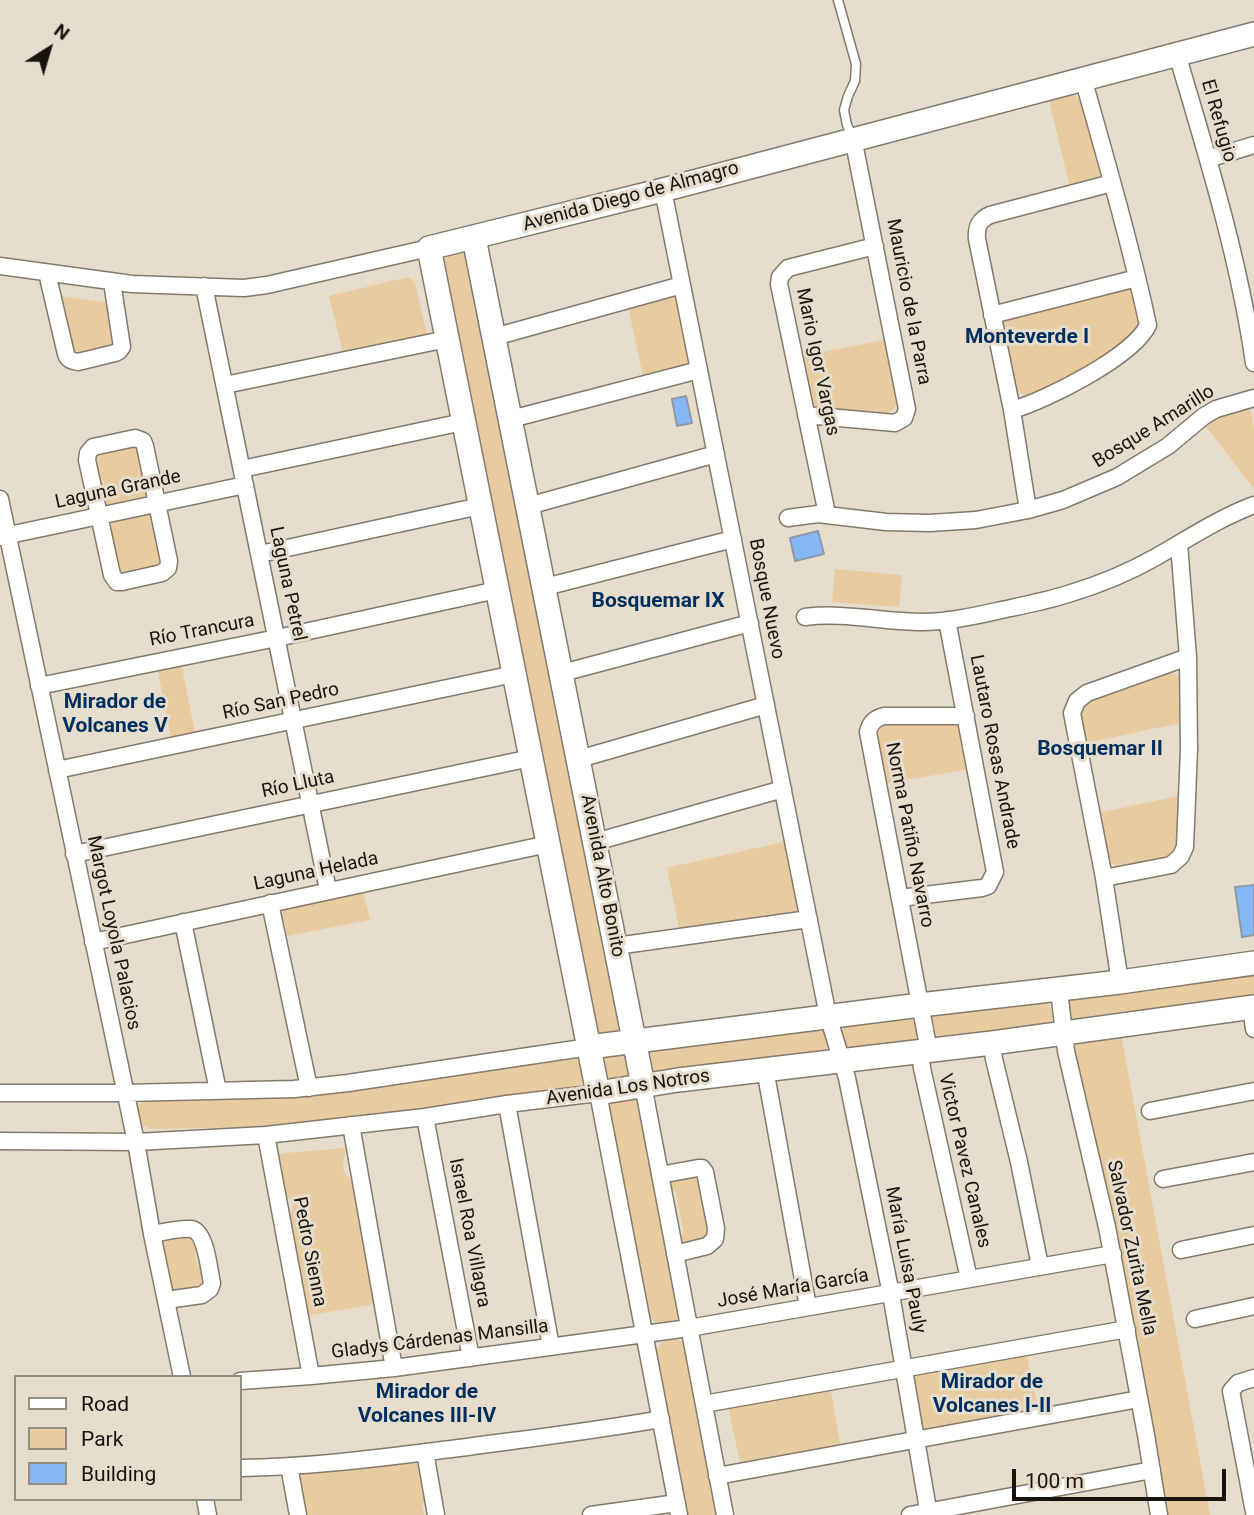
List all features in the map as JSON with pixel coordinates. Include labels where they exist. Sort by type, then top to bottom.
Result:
[{"type":"street","name":"Avenida Diego de Almagro","points":[[0,265],[111,282],[261,287],[474,238],[663,190],[1254,34]]},
{"type":"street","name":"El Refugio","points":[[1177,54],[1230,244],[1249,325],[1254,363]]},
{"type":"street","points":[[1012,410],[1073,384],[1124,351],[1139,339],[1148,325],[1138,278],[1083,79]]},
{"type":"street","name":"Mauricio de la Parra","points":[[806,415],[895,422],[900,421],[906,414],[907,404],[853,138]]},
{"type":"street","points":[[1208,159],[1254,145]]},
{"type":"street","points":[[1028,510],[1012,410],[976,231],[981,221],[990,215],[1112,183]]},
{"type":"street","name":"Bosque Nuevo","points":[[663,190],[828,1016]]},
{"type":"street","name":"Avenida Alto Bonito","points":[[474,238],[616,946],[725,1515]]},
{"type":"street","name":"Mario Igor Vargas","points":[[827,514],[779,284],[780,277],[788,268],[875,246]]},
{"type":"street","points":[[429,248],[589,1047],[678,1509],[591,1515]]},
{"type":"street","points":[[47,273],[66,354],[72,361],[78,362],[115,353],[122,347],[111,282]]},
{"type":"street","points":[[992,315],[1138,278]]},
{"type":"street","points":[[494,337],[682,285]]},
{"type":"street","name":"Laguna Petrel","points":[[205,286],[328,890]]},
{"type":"street","points":[[225,385],[447,339]]},
{"type":"street","points":[[510,419],[699,370]]},
{"type":"street","name":"Bosque Amarillo","points":[[788,518],[827,514],[886,522],[930,523],[976,520],[1028,510],[1063,500],[1118,477],[1168,446],[1204,416],[1226,405],[1254,398]]},
{"type":"street","name":"Laguna Grande","points":[[4,536],[157,503],[244,477],[463,422]]},
{"type":"street","points":[[135,438],[143,441],[169,561],[168,568],[162,573],[117,582],[112,575],[99,516],[87,460],[88,453],[93,447],[125,440],[135,438]]},
{"type":"street","points":[[528,506],[716,454]]},
{"type":"street","name":"Margot Loyola Palacios","points":[[0,499],[4,536],[39,686],[136,1142],[182,1375]]},
{"type":"street","points":[[805,617],[831,615],[911,622],[947,620],[1037,603],[1088,588],[1126,572],[1221,519],[1254,505]]},
{"type":"street","points":[[260,554],[480,506]]},
{"type":"street","points":[[545,587],[733,539]]},
{"type":"street","points":[[1104,878],[1171,865],[1184,852],[1189,749],[1188,657],[1179,544]]},
{"type":"street","name":"Río Trancura","points":[[39,686],[497,590]]},
{"type":"street","name":"Lautaro Rosas Andrade","points":[[900,898],[982,888],[988,886],[993,878],[994,866],[947,620]]},
{"type":"street","points":[[562,673],[750,623]]},
{"type":"street","points":[[1120,982],[1104,878],[1072,719],[1074,707],[1087,692],[1188,657]]},
{"type":"street","name":"Río San Pedro","points":[[57,770],[514,674]]},
{"type":"street","points":[[579,759],[766,705]]},
{"type":"street","name":"Norma Patiño Navarro","points":[[924,1051],[920,1005],[868,738],[869,727],[884,716],[966,716]]},
{"type":"street","name":"Río Lluta","points":[[74,854],[531,758]]},
{"type":"street","points":[[595,842],[783,789]]},
{"type":"street","name":"Laguna Helada","points":[[93,942],[548,844]]},
{"type":"street","points":[[270,903],[309,1088]]},
{"type":"street","points":[[616,946],[809,919]]},
{"type":"street","points":[[183,922],[218,1091]]},
{"type":"street","points":[[0,1093],[309,1088],[634,1041],[1059,990],[1254,963]]},
{"type":"street","name":"Salvador Zurita Mella","points":[[1059,990],[1071,1075],[1113,1254],[1158,1515]]},
{"type":"street","name":"Avenida Los Notros","points":[[0,1141],[136,1142],[266,1135],[425,1117],[765,1069],[1253,1014]]},
{"type":"street","name":"María Luisa Pauly","points":[[828,1016],[847,1078],[891,1294],[929,1513]]},
{"type":"street","points":[[992,1043],[1040,1266]]},
{"type":"street","name":"Victor Pavez Canales","points":[[924,1051],[922,1068],[969,1279]]},
{"type":"street","points":[[765,1069],[808,1307]]},
{"type":"street","points":[[1150,1111],[1254,1091]]},
{"type":"street","points":[[506,1104],[551,1347]]},
{"type":"street","name":"Israel Roa Villagra","points":[[425,1117],[471,1357]]},
{"type":"street","points":[[351,1125],[394,1368]]},
{"type":"street","name":"Pedro Sienna","points":[[266,1135],[311,1376]]},
{"type":"street","points":[[1163,1180],[1254,1162]]},
{"type":"street","points":[[660,1175],[702,1168],[716,1228],[715,1239],[707,1246],[675,1254]]},
{"type":"street","points":[[152,1234],[191,1229],[203,1238],[211,1289],[202,1296],[166,1300]]},
{"type":"street","points":[[1181,1250],[1254,1235]]},
{"type":"street","name":"José María García","points":[[645,1334],[1113,1254]]},
{"type":"street","points":[[1195,1319],[1254,1306]]},
{"type":"street","points":[[704,1404],[1127,1329]]},
{"type":"street","name":"Gladys Cárdenas Mansilla","points":[[242,1381],[394,1368],[645,1334]]},
{"type":"street","points":[[1254,1378],[1238,1383],[1231,1391],[1254,1512]]},
{"type":"street","points":[[718,1476],[1139,1399]]},
{"type":"street","points":[[242,1468],[289,1466],[425,1452],[661,1419]]},
{"type":"street","points":[[425,1452],[436,1515]]},
{"type":"street","points":[[289,1466],[298,1515]]},
{"type":"street","points":[[910,1515],[1152,1470]]},
{"type":"lane","points":[[838,0],[856,64],[855,81],[844,110],[853,138]]},
{"type":"green space","points":[[1076,96],[1080,102],[1101,172],[1098,178],[1070,187],[1049,100]]},
{"type":"green space","points":[[450,254],[468,254],[621,1032],[603,1037],[597,1034],[441,264]]},
{"type":"green space","points":[[409,277],[415,283],[428,339],[344,356],[329,296]]},
{"type":"green space","points":[[1129,286],[1140,322],[1136,332],[1091,365],[1054,384],[1027,395],[1015,389],[1000,323],[1005,318]]},
{"type":"green space","points":[[675,293],[691,368],[644,381],[628,306]]},
{"type":"green space","points":[[59,296],[109,303],[118,346],[74,357]]},
{"type":"green space","points":[[885,340],[897,400],[888,414],[816,407],[811,401],[801,356]]},
{"type":"green space","points":[[1245,408],[1251,412],[1254,429],[1254,489],[1205,425],[1217,416]]},
{"type":"green space","points":[[137,443],[150,490],[146,499],[108,507],[101,500],[93,453]]},
{"type":"green space","points":[[148,514],[156,520],[164,566],[120,577],[107,530],[113,521]]},
{"type":"green space","points":[[835,569],[902,575],[899,607],[832,602]]},
{"type":"green space","points":[[181,662],[196,738],[172,743],[157,667]]},
{"type":"green space","points":[[1170,673],[1178,675],[1181,680],[1181,723],[1085,743],[1079,710],[1087,702]]},
{"type":"green space","points":[[951,723],[961,729],[969,769],[884,784],[876,732],[882,726]]},
{"type":"green space","points":[[1178,796],[1176,850],[1171,855],[1149,862],[1116,866],[1108,860],[1099,813]]},
{"type":"green space","points":[[784,842],[798,912],[795,918],[680,932],[667,868]]},
{"type":"green space","points":[[363,892],[370,920],[287,936],[282,911],[284,909]]},
{"type":"green space","points":[[1254,970],[1254,999],[1073,1022],[1066,1004],[1071,998]]},
{"type":"green space","points":[[1045,1001],[1052,1013],[1049,1027],[940,1040],[931,1025],[933,1015]]},
{"type":"green space","points":[[909,1017],[917,1028],[915,1041],[849,1051],[842,1041],[841,1034],[847,1024]]},
{"type":"green space","points":[[820,1029],[827,1041],[827,1048],[822,1054],[656,1076],[650,1071],[648,1054],[651,1050]]},
{"type":"green space","points":[[1121,1034],[1210,1515],[1167,1515],[1116,1234],[1074,1053],[1078,1041]]},
{"type":"green space","points":[[616,1053],[626,1057],[630,1067],[626,1077],[616,1081],[606,1077],[602,1067],[606,1057]]},
{"type":"green space","points":[[573,1057],[581,1059],[586,1080],[580,1085],[398,1114],[289,1126],[152,1129],[140,1122],[136,1114],[142,1102],[154,1099],[293,1098]]},
{"type":"green space","points":[[636,1095],[681,1308],[676,1322],[667,1324],[656,1323],[649,1312],[610,1109],[611,1101]]},
{"type":"green space","points":[[345,1148],[343,1168],[354,1184],[376,1304],[305,1316],[287,1220],[293,1209],[291,1199],[281,1192],[274,1154]]},
{"type":"green space","points":[[699,1171],[713,1236],[682,1247],[679,1238],[683,1230],[676,1193],[667,1183],[667,1179]]},
{"type":"green space","points":[[191,1235],[199,1245],[195,1255],[197,1265],[205,1271],[207,1287],[173,1294],[162,1238]]},
{"type":"green space","points":[[671,1339],[686,1345],[720,1515],[688,1515],[656,1352],[661,1343]]},
{"type":"green space","points":[[1026,1351],[1039,1414],[927,1432],[923,1430],[913,1376],[918,1372]]},
{"type":"green space","points":[[830,1386],[841,1449],[742,1465],[729,1411],[731,1407]]},
{"type":"green space","points":[[413,1462],[421,1467],[428,1497],[422,1504],[424,1515],[305,1515],[299,1481],[304,1473]]},
{"type":"building","points":[[686,396],[692,423],[677,426],[672,399]]},
{"type":"building","points":[[818,531],[824,554],[795,561],[790,538]]},
{"type":"building","points":[[1254,885],[1254,935],[1242,937],[1235,887]]},
{"type":"district","name":"Monteverde I","points":[[1027,338]]},
{"type":"district","name":"Bosquemar IX","points":[[658,602]]},
{"type":"district","name":"Mirador de Volcanes V","points":[[115,715]]},
{"type":"district","name":"Bosquemar II","points":[[1100,750]]},
{"type":"district","name":"Mirador de Volcanes I-II","points":[[992,1395]]},
{"type":"district","name":"Mirador de Volcanes III-IV","points":[[427,1405]]}]
